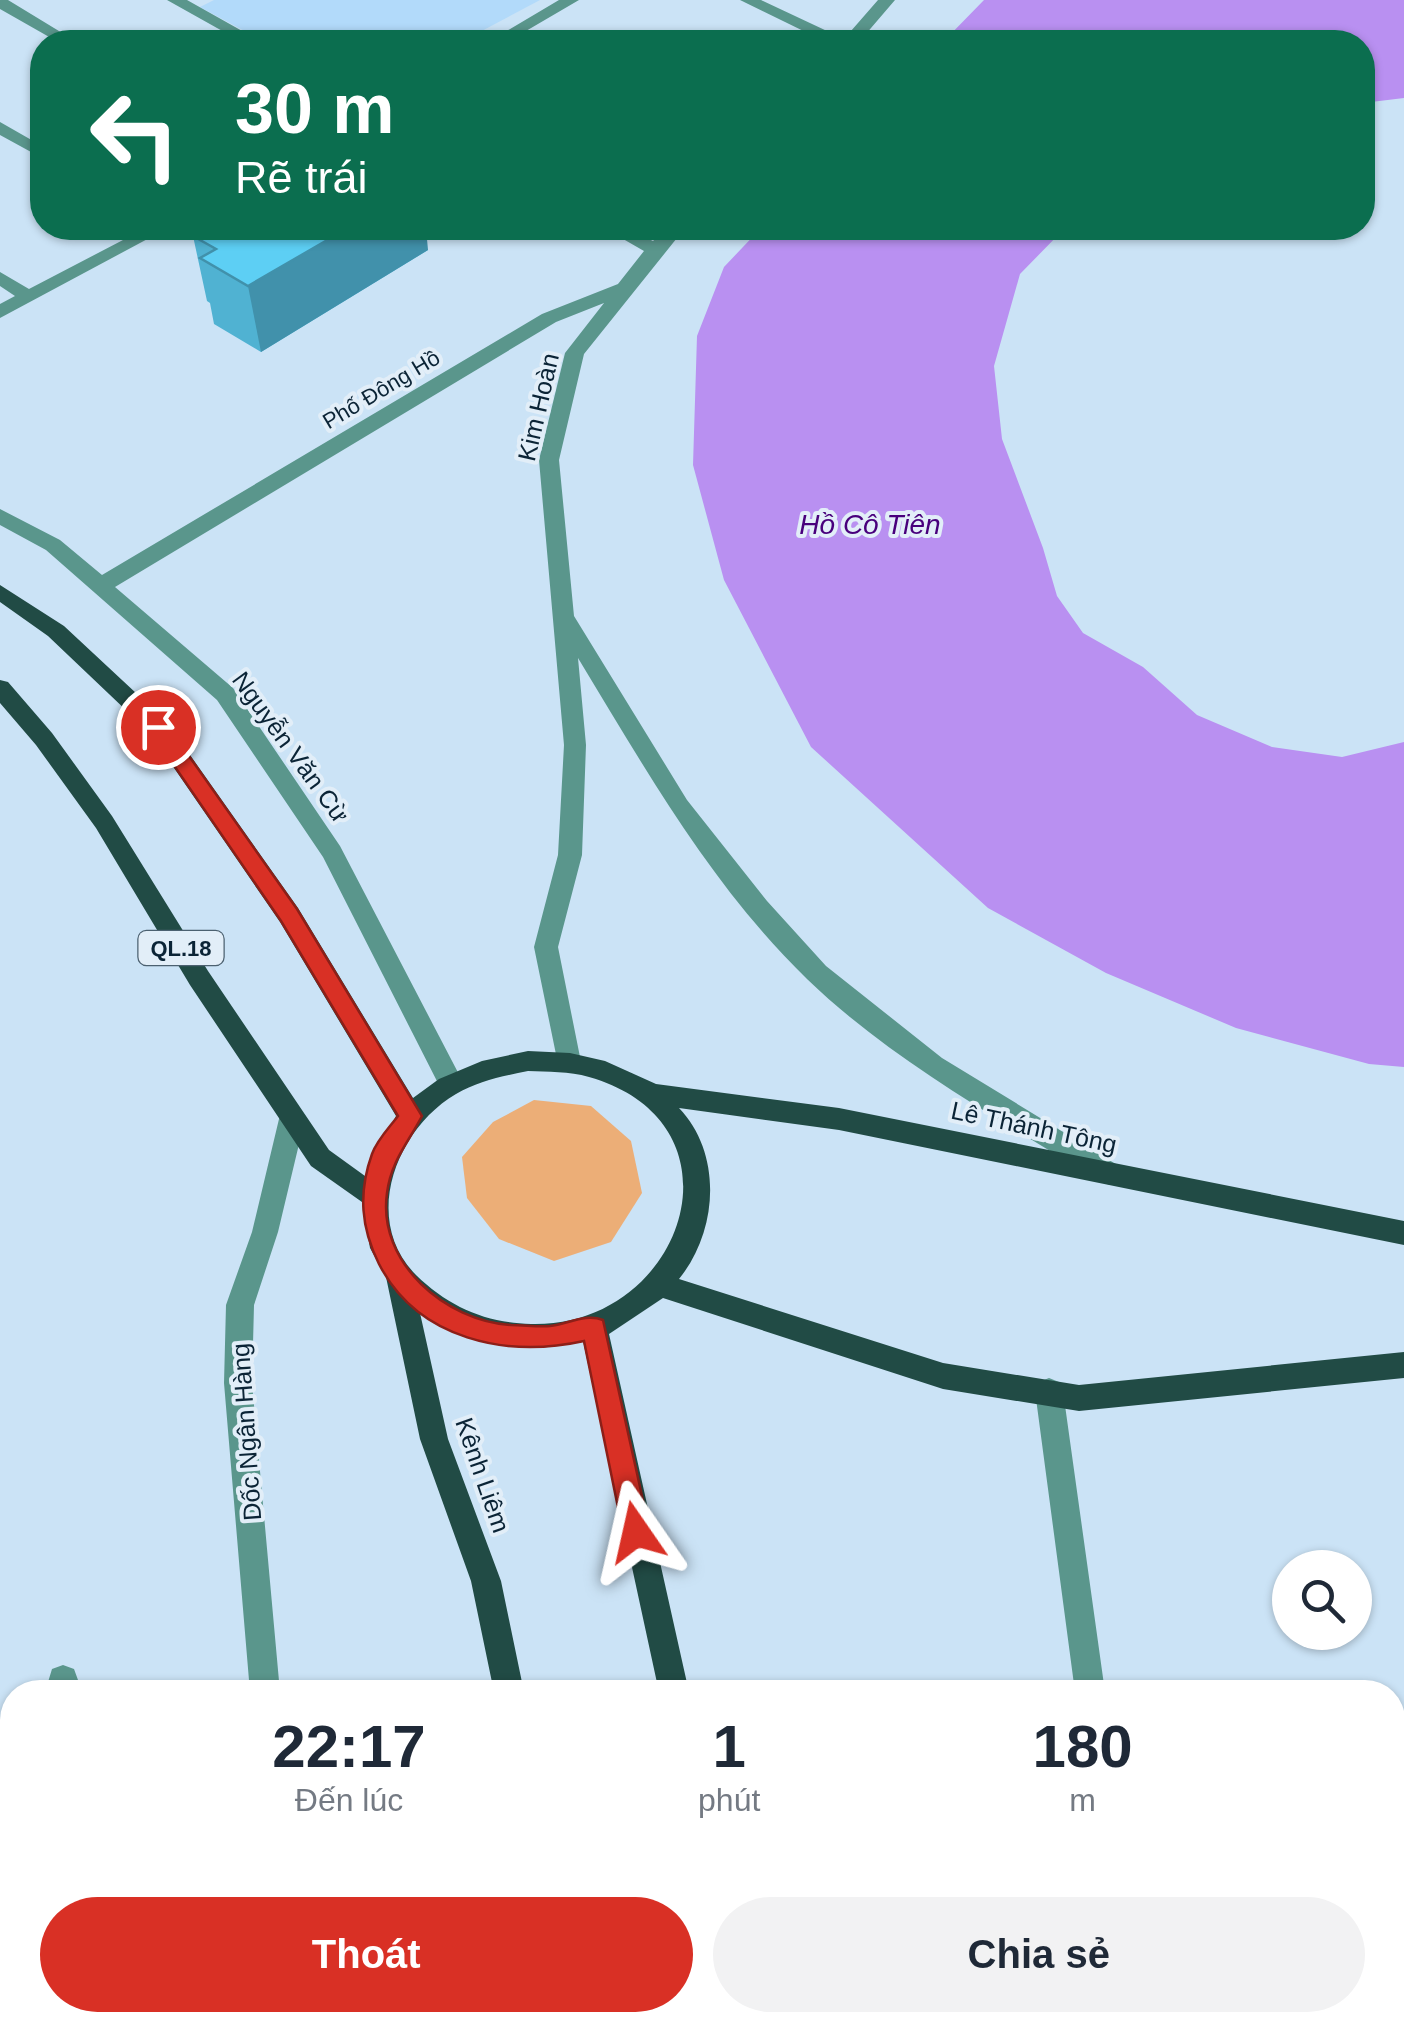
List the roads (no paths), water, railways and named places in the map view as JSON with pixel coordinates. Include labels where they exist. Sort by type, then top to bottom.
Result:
[{"type":"main road","points":[[0,592],[56,631],[158,727],[289,915],[410,1116]]},
{"type":"main road","name":"QL.18","points":[[0,688],[44,738],[104,822],[199,978],[320,1158],[374,1196]]},
{"type":"main road","points":[[528,1061],[568,1062],[611,1074],[649,1094],[683,1135],[692,1150],[700,1184],[698,1220],[685,1254],[661,1285],[631,1310],[594,1328],[550,1337],[506,1336],[463,1326],[426,1305],[399,1278],[378,1238],[374,1196],[384,1154],[410,1116],[452,1084],[528,1061]]},
{"type":"main road","name":"Lê Thánh Tông","points":[[649,1094],[835,1117],[1404,1232]]},
{"type":"main road","name":"Kênh Liêm","points":[[399,1278],[434,1439],[486,1581],[507,1680]]},
{"type":"main road","points":[[661,1285],[943,1376],[1079,1398],[1404,1365]]},
{"type":"main road","points":[[594,1328],[671,1680]]},
{"type":"street","points":[[175,0],[231,30]]},
{"type":"street","points":[[518,30],[570,0]]},
{"type":"street","points":[[748,0],[812,30]]},
{"type":"street","points":[[861,30],[887,0]]},
{"type":"street","points":[[0,2],[48,30]]},
{"type":"street","points":[[0,127],[30,146]]},
{"type":"street","points":[[0,312],[136,240]]},
{"type":"street","points":[[637,240],[655,249]]},
{"type":"street","points":[[625,288],[664,240]]},
{"type":"street","points":[[0,278],[29,297]]},
{"type":"street","name":"Phố Đông Hồ","points":[[100,586],[549,318],[625,288]]},
{"type":"street","name":"Kim Hoàn","points":[[568,1062],[546,947],[570,855],[575,745],[549,460],[575,353],[625,288]]},
{"type":"street","name":"Nguyễn Văn Cừ","points":[[0,516],[53,545],[226,694],[332,852],[452,1084]]},
{"type":"street","points":[[561,612],[679,806],[758,908],[817,974],[934,1065],[1110,1174]]},
{"type":"street","name":"Dốc Ngân Hàng","points":[[264,1680],[238,1384],[240,1306],[265,1232],[292,1119]]},
{"type":"street","points":[[1049,1391],[1088,1680]]},
{"type":"water","points":[[984,0],[1404,0],[1404,98],[1375,102],[1375,30],[955,30]]},
{"type":"water","name":"Hồ Cô Tiên","points":[[750,240],[1053,240],[1020,274],[994,366],[1002,439],[1057,596],[1083,633],[1143,667],[1197,715],[1272,747],[1342,757],[1404,742],[1404,1067],[1369,1064],[1236,1028],[1106,973],[988,908],[811,747],[724,580],[693,465],[697,336],[724,267]]}]
